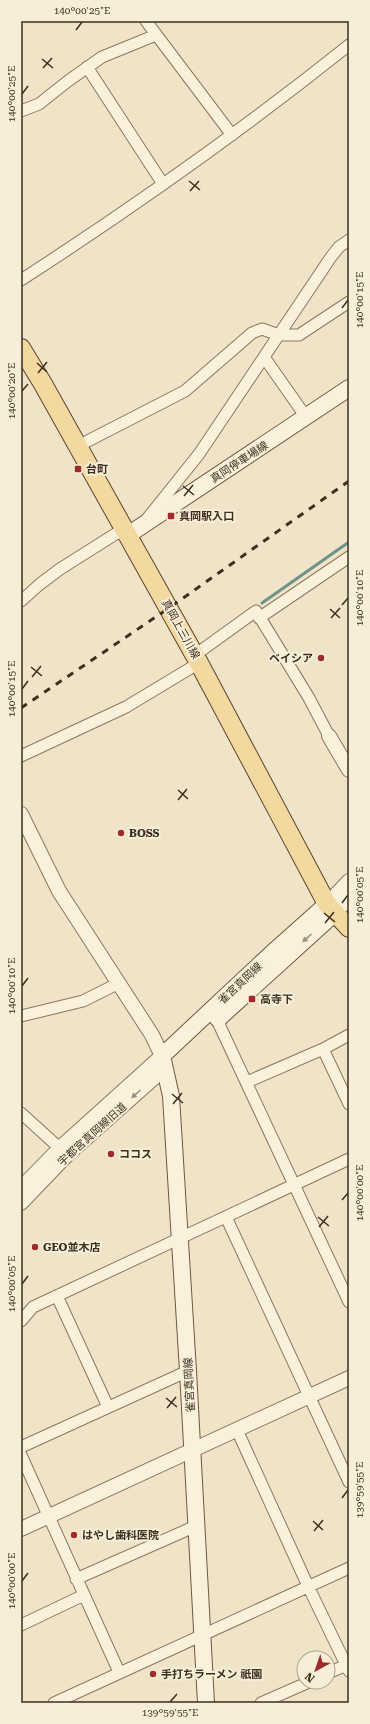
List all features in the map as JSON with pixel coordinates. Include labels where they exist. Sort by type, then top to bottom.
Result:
[{"type":"main road","name":"真岡上三川線","points":[[21,348],[128,535],[337,911],[349,928]]},
{"type":"main road","name":"真岡停車場線","points":[[128,535],[349,388]]},
{"type":"main road","name":"雀宮真岡線","points":[[164,1062],[217,1020],[337,911]]},
{"type":"main road","name":"雀宮真岡線","points":[[164,1062],[271,954],[337,911]]},
{"type":"main road","name":"雀宮真岡線","points":[[164,1062],[171,1096],[206,1703]]},
{"type":"street","points":[[146,21],[232,135]]},
{"type":"street","points":[[21,111],[39,104],[102,57],[156,35]]},
{"type":"street","points":[[21,280],[103,227],[232,135],[349,46]]},
{"type":"street","points":[[87,67],[163,184]]},
{"type":"street","points":[[145,524],[157,506],[199,454],[331,257],[339,247],[349,240]]},
{"type":"street","points":[[78,446],[185,391],[252,333],[262,329],[279,335],[299,335],[349,302]]},
{"type":"street","points":[[264,356],[306,417]]},
{"type":"street","points":[[21,601],[40,584],[81,555],[117,533],[128,535]]},
{"type":"street","points":[[260,618],[349,557]]},
{"type":"street","points":[[21,756],[126,707],[197,659],[256,611],[309,698],[349,770]]},
{"type":"street","points":[[21,814],[59,891],[152,1035],[164,1062]]},
{"type":"street","points":[[337,911],[349,881]]},
{"type":"street","points":[[337,911],[349,898]]},
{"type":"street","points":[[21,1016],[83,1001],[119,983]]},
{"type":"street","points":[[217,1020],[349,1302]]},
{"type":"street","points":[[247,1082],[323,1049],[349,1035]]},
{"type":"street","points":[[323,1049],[349,1104]]},
{"type":"street","name":"宇都宮真岡線旧道","points":[[21,1188],[64,1152],[164,1062]]},
{"type":"street","points":[[21,1113],[64,1152]]},
{"type":"street","name":"宇都宮真岡線旧道","points":[[21,1203],[64,1152]]},
{"type":"street","points":[[21,1321],[33,1307],[349,1159]]},
{"type":"street","points":[[226,1217],[349,1482]]},
{"type":"street","points":[[57,1296],[108,1407]]},
{"type":"street","points":[[21,1448],[188,1371]]},
{"type":"street","points":[[21,1529],[349,1378]]},
{"type":"street","points":[[237,1430],[308,1586],[348,1667],[336,1671]]},
{"type":"street","points":[[21,1454],[48,1517],[119,1672]]},
{"type":"street","points":[[76,1579],[196,1526]]},
{"type":"street","points":[[54,1703],[349,1568]]},
{"type":"street","points":[[21,1625],[84,1595]]},
{"type":"street","points":[[261,1703],[296,1688]]},
{"type":"waterway","points":[[262,603],[349,542]]},
{"type":"railway","points":[[21,708],[169,608],[349,481]]},
{"type":"place","name":"台町","points":[[78,469]]},
{"type":"place","name":"真岡駅入口","points":[[171,516]]},
{"type":"place","name":"ベイシア","points":[[321,658]]},
{"type":"place","name":"BOSS","points":[[121,833]]},
{"type":"place","name":"高寺下","points":[[252,999]]},
{"type":"place","name":"ココス","points":[[111,1154]]},
{"type":"place","name":"GEO並木店","points":[[35,1247]]},
{"type":"place","name":"はやし歯科医院","points":[[74,1535]]},
{"type":"place","name":"手打ちラーメン 祇園","points":[[153,1674]]}]
